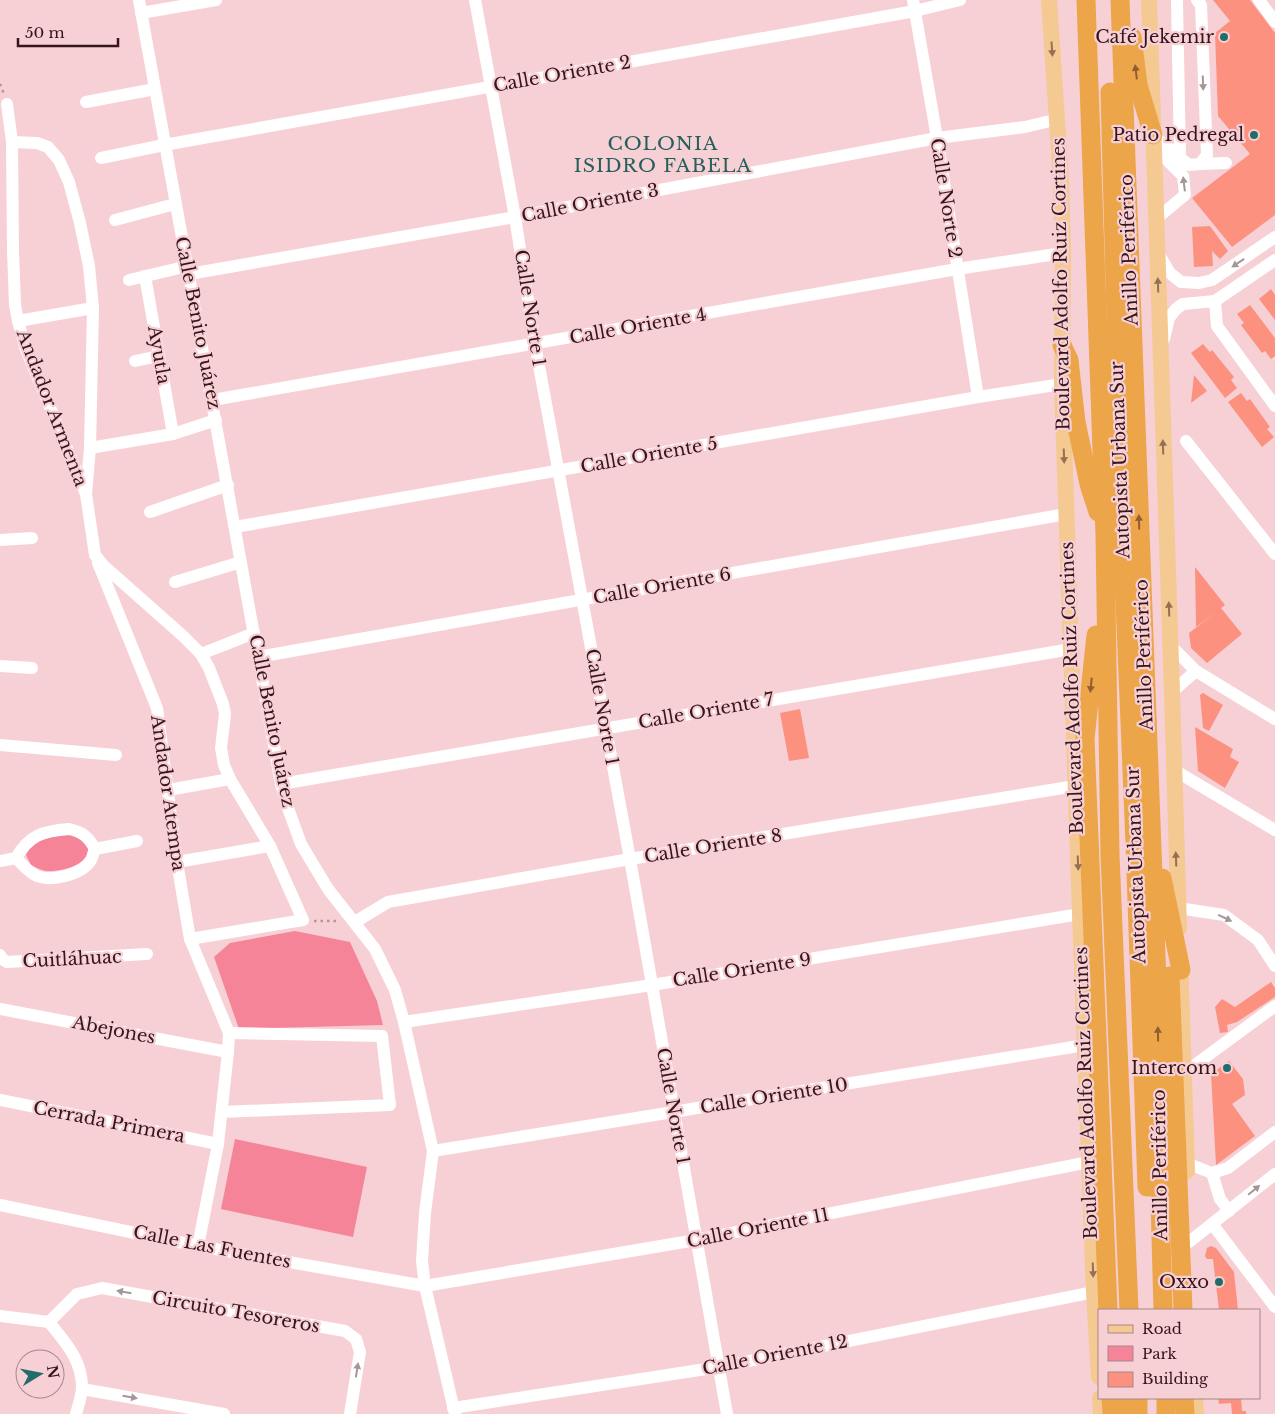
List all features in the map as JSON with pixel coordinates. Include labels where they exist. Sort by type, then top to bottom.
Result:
[{"type":"highway","points":[[1080,0],[1100,122]]},
{"type":"highway","name":"Anillo Periférico","points":[[1086,0],[1105,535],[1110,855],[1129,1309]]},
{"type":"highway","name":"Autopista Urbana Sur","points":[[1096,0],[1116,501],[1135,833],[1151,1309]]},
{"type":"highway","name":"Autopista Urbana Sur","points":[[1107,0],[1112,159],[1116,501],[1136,1309]]},
{"type":"highway","name":"Anillo Periférico","points":[[1120,0],[1157,982],[1163,1309]]},
{"type":"highway","points":[[1112,159],[1127,0]]},
{"type":"highway","points":[[1127,0],[1138,85],[1153,141]]},
{"type":"highway","points":[[1062,346],[1069,360],[1076,422],[1089,484],[1105,535]]},
{"type":"highway","points":[[1108,1309],[1085,739],[1116,501]]},
{"type":"highway","points":[[1116,501],[1159,759],[1183,1309]]},
{"type":"highway","points":[[1151,817],[1181,970]]},
{"type":"highway","points":[[1111,1399],[1112,1414]]},
{"type":"highway","points":[[1125,1414],[1126,1399]]},
{"type":"highway","points":[[1132,1399],[1132,1414]]},
{"type":"highway","points":[[1138,1399],[1138,1414]]},
{"type":"highway","points":[[1154,1399],[1154,1414]]},
{"type":"highway","points":[[1166,1399],[1166,1414]]},
{"type":"highway","points":[[1184,1399],[1184,1414]]},
{"type":"main road","name":"Boulevard Adolfo Ruiz Cortines","points":[[1049,0],[1061,182],[1063,253],[1062,384],[1066,514],[1084,1045],[1098,1360]]},
{"type":"main road","points":[[1152,4],[1153,141],[1192,1309]]},
{"type":"main road","points":[[1100,1399],[1101,1414]]},
{"type":"main road","points":[[1195,1399],[1196,1414]]},
{"type":"street","points":[[140,6],[216,0]]},
{"type":"street","name":"Calle Norte 1","points":[[475,0],[515,217],[535,344],[630,859],[727,1414]]},
{"type":"street","name":"Calle Oriente 2","points":[[101,158],[164,144],[491,86],[914,6],[960,0]]},
{"type":"street","points":[[1177,0],[1180,157]]},
{"type":"street","points":[[1197,0],[1201,5],[1207,155],[1200,164]]},
{"type":"street","points":[[1259,0],[1275,22]]},
{"type":"street","name":"Calle Benito Juárez","points":[[140,6],[175,204],[213,400],[281,784],[301,844],[328,889],[375,949],[391,981],[404,1022],[433,1152],[425,1213],[422,1261],[425,1286],[454,1411]]},
{"type":"street","name":"Calle Norte 2","points":[[914,6],[978,397]]},
{"type":"street","points":[[1202,35],[1210,42],[1210,64]]},
{"type":"street","points":[[86,102],[155,89]]},
{"type":"street","name":"Andador Armenta","points":[[7,104],[12,142],[13,259],[15,305],[18,321],[25,347],[52,408],[86,494]]},
{"type":"street","name":"Calle Oriente 3","points":[[129,280],[515,217],[937,138],[1025,127],[1050,121]]},
{"type":"street","points":[[1153,141],[1180,157],[1189,165],[1226,163]]},
{"type":"street","points":[[1153,141],[1183,176],[1185,195],[1156,219]]},
{"type":"street","points":[[12,142],[37,142],[48,147],[60,160],[69,182],[80,223],[89,266],[93,308],[90,448],[86,494]]},
{"type":"street","points":[[115,220],[175,204]]},
{"type":"street","points":[[1157,251],[1170,274],[1180,282],[1199,283],[1212,280],[1275,238]]},
{"type":"street","name":"Calle Oriente 4","points":[[213,400],[957,269],[1063,253]]},
{"type":"street","points":[[1160,356],[1169,318],[1176,309],[1183,304],[1215,301],[1275,260]]},
{"type":"street","name":"Ayutla","points":[[145,276],[173,434]]},
{"type":"street","points":[[1215,301],[1217,326],[1275,406]]},
{"type":"street","points":[[18,321],[93,308]]},
{"type":"street","points":[[135,360],[159,356]]},
{"type":"street","name":"Calle Oriente 5","points":[[235,527],[978,397],[1062,384]]},
{"type":"street","points":[[90,448],[173,434],[216,420]]},
{"type":"street","points":[[1186,441],[1275,554]]},
{"type":"street","points":[[150,512],[228,485]]},
{"type":"street","name":"Andador Atempa","points":[[86,494],[95,555],[157,708],[177,862],[190,939],[229,1033]]},
{"type":"street","name":"Calle Oriente 6","points":[[258,657],[1066,514]]},
{"type":"street","points":[[0,540],[32,538]]},
{"type":"street","points":[[95,555],[104,566],[202,654],[223,704],[225,714],[220,748],[224,765],[230,779],[270,846],[303,920],[190,939]]},
{"type":"street","points":[[174,582],[241,562]]},
{"type":"street","points":[[202,654],[254,633]]},
{"type":"street","points":[[1170,645],[1196,671],[1275,719]]},
{"type":"street","name":"Calle Oriente 7","points":[[281,784],[1071,649]]},
{"type":"street","points":[[0,666],[32,668]]},
{"type":"street","points":[[1172,692],[1196,671]]},
{"type":"street","points":[[0,745],[116,756]]},
{"type":"street","points":[[1174,770],[1275,830]]},
{"type":"street","points":[[168,790],[230,779]]},
{"type":"street","name":"Calle Oriente 8","points":[[355,922],[388,902],[630,859],[1075,786]]},
{"type":"street","points":[[0,861],[16,858],[31,838],[42,833],[57,830],[80,831],[89,838],[95,848],[91,860],[82,869],[71,874],[50,878],[39,877],[28,870],[16,858]]},
{"type":"street","points":[[95,848],[136,841]]},
{"type":"street","points":[[177,862],[270,846]]},
{"type":"street","points":[[1178,908],[1224,915],[1258,940],[1275,966]]},
{"type":"street","name":"Calle Oriente 9","points":[[404,1022],[652,985],[1080,914]]},
{"type":"street","name":"Cuitláhuac","points":[[0,955],[7,962],[146,954]]},
{"type":"street","points":[[1184,1073],[1275,1006]]},
{"type":"street","name":"Abejones","points":[[0,1009],[228,1052]]},
{"type":"street","points":[[198,1246],[218,1144],[229,1033],[382,1036],[390,1105],[222,1112]]},
{"type":"street","name":"Calle Oriente 10","points":[[433,1152],[1084,1045]]},
{"type":"street","name":"Cerrada Primera","points":[[0,1100],[218,1144]]},
{"type":"street","points":[[1186,1163],[1212,1173],[1228,1168],[1272,1138]]},
{"type":"street","name":"Calle Oriente 11","points":[[425,1286],[696,1240],[1090,1162]]},
{"type":"street","points":[[1212,1173],[1220,1200],[1229,1211]]},
{"type":"street","points":[[1189,1242],[1213,1225],[1275,1174]]},
{"type":"street","name":"Calle Las Fuentes","points":[[0,1205],[198,1246],[425,1286]]},
{"type":"street","points":[[1213,1225],[1275,1307]]},
{"type":"street","name":"Circuito Tesoreros","points":[[49,1322],[77,1294],[102,1288],[345,1331],[356,1339],[360,1352],[350,1414]]},
{"type":"street","name":"Calle Oriente 12","points":[[454,1411],[719,1367],[1094,1292]]},
{"type":"street","points":[[0,1316],[49,1322],[72,1351],[80,1370],[82,1388],[76,1414]]},
{"type":"street","points":[[82,1388],[224,1414]]},
{"type":"path","points":[[303,920],[355,922]]},
{"type":"green space","points":[[73,834],[88,845],[88,853],[81,862],[70,868],[51,871],[44,871],[31,865],[26,855],[35,842],[51,835]]},
{"type":"green space","points":[[295,931],[350,942],[377,1001],[383,1025],[239,1029],[214,957],[230,943]]},
{"type":"green space","points":[[235,1139],[367,1167],[353,1237],[221,1209]]},
{"type":"building","name":"Patio Pedregal","points":[[1213,0],[1250,0],[1275,33],[1275,215],[1232,247],[1192,198],[1250,154],[1218,116],[1215,33],[1230,21]]},
{"type":"building","points":[[1210,226],[1228,251],[1220,259],[1212,251],[1213,266],[1194,267],[1192,227]]},
{"type":"building","points":[[1271,289],[1275,295],[1275,320],[1259,299]]},
{"type":"building","points":[[1250,305],[1275,338],[1275,356],[1271,359],[1265,351],[1262,353],[1241,325],[1244,323],[1237,314]]},
{"type":"building","points":[[1203,344],[1210,352],[1212,350],[1234,377],[1231,380],[1237,388],[1225,398],[1191,353]]},
{"type":"building","points":[[1194,375],[1207,391],[1191,403]]},
{"type":"building","points":[[1241,393],[1247,401],[1250,399],[1270,427],[1267,429],[1274,437],[1262,447],[1228,402]]},
{"type":"building","points":[[1195,567],[1225,605],[1221,608],[1242,634],[1207,663],[1191,648],[1189,633],[1218,611],[1196,627]]},
{"type":"building","points":[[1203,693],[1223,705],[1209,731],[1203,728],[1200,695]]},
{"type":"building","points":[[800,709],[809,758],[789,761],[780,713]]},
{"type":"building","points":[[1195,727],[1233,749],[1230,757],[1239,762],[1225,788],[1198,771]]},
{"type":"building","points":[[1271,982],[1275,988],[1275,997],[1237,1022],[1227,1025],[1228,1032],[1220,1033],[1215,1007],[1222,999],[1235,1007]]},
{"type":"building","points":[[1229,1061],[1243,1079],[1245,1095],[1232,1104],[1255,1136],[1216,1165],[1211,1074]]},
{"type":"building","points":[[1211,1246],[1216,1248],[1234,1272],[1238,1309],[1219,1309],[1213,1259],[1207,1259],[1205,1256],[1207,1248]]},
{"type":"building","points":[[1218,1399],[1241,1399],[1242,1411],[1246,1411],[1246,1414],[1232,1414],[1231,1403],[1219,1404]]},
{"type":"place","name":"Café Jekemir","points":[[1224,37]]},
{"type":"place","name":"Patio Pedregal","points":[[1254,135]]},
{"type":"place","name":"Intercom","points":[[1227,1068]]},
{"type":"place","name":"Oxxo","points":[[1219,1282]]},
{"type":"district","name":"COLONIA ISIDRO FABELA","points":[[663,154]]}]
